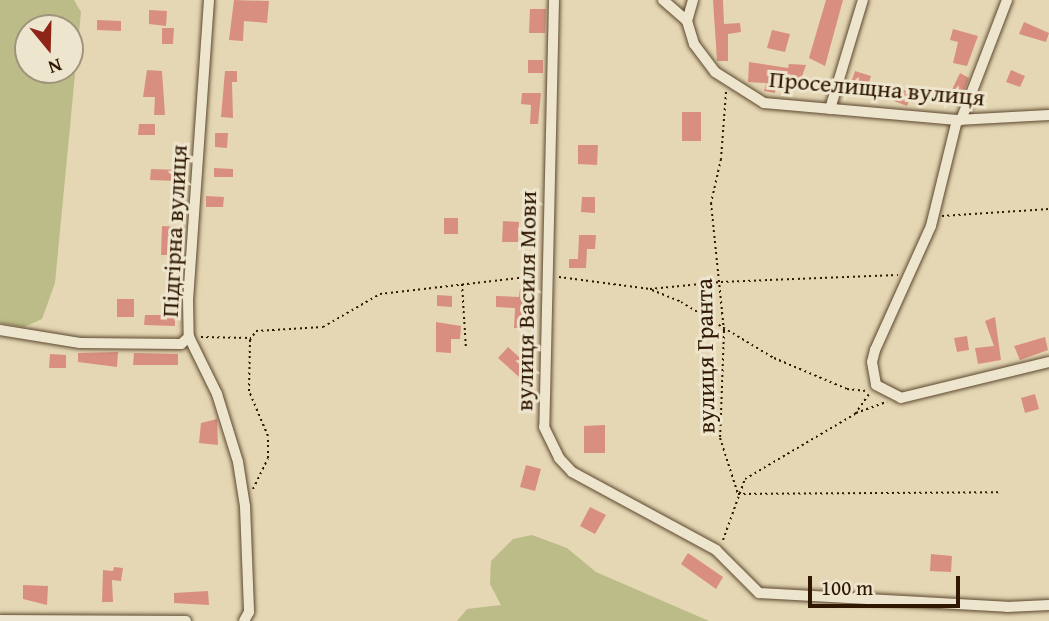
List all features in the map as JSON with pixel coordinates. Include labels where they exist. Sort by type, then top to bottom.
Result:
[{"type":"street","name":"Підгірна вулиця","points":[[209,0],[188,298],[190,337],[229,427],[244,501],[250,612],[244,621]]},
{"type":"street","name":"вулиця Василя Мови","points":[[554,0],[544,427],[559,458],[572,472],[716,550],[760,593],[775,597],[1007,607],[1049,605]]},
{"type":"street","name":"Проселищна вулиця","points":[[663,0],[687,21],[694,44],[726,80],[764,103],[959,120],[1049,115]]},
{"type":"street","points":[[687,21],[693,0]]},
{"type":"street","points":[[830,109],[863,0]]},
{"type":"street","points":[[1007,0],[959,120],[934,216],[872,362],[876,385],[901,398],[1049,362]]},
{"type":"street","points":[[0,330],[80,342],[181,344],[190,337]]},
{"type":"street","points":[[0,620],[186,621]]},
{"type":"path","name":"вулиця Гранта","points":[[726,80],[721,159],[711,203],[724,331],[720,438],[738,494]]},
{"type":"path","points":[[934,216],[1049,209]]},
{"type":"path","points":[[190,337],[252,338],[266,330],[323,327],[380,294],[548,275],[650,289],[721,282],[911,274]]},
{"type":"path","points":[[462,283],[466,350]]},
{"type":"path","points":[[650,289],[681,302],[724,331],[835,384],[871,392],[855,414]]},
{"type":"path","points":[[244,501],[259,481],[268,458],[268,436],[249,391],[252,338]]},
{"type":"path","points":[[716,550],[730,529],[738,494],[745,479],[766,462],[855,414],[901,398]]},
{"type":"path","points":[[738,494],[1002,492]]},
{"type":"green space","points":[[0,0],[74,0],[81,14],[14,14],[14,84],[74,84],[55,283],[42,319],[24,327],[0,323]]},
{"type":"green space","points":[[532,535],[567,548],[596,572],[709,621],[457,621],[467,609],[501,605],[490,584],[491,561],[513,539]]},
{"type":"building","points":[[234,0],[269,1],[267,23],[244,21],[243,41],[229,40]]},
{"type":"building","points":[[713,0],[723,0],[724,24],[740,23],[741,32],[728,34],[728,61],[717,61]]},
{"type":"building","points":[[826,0],[843,0],[825,66],[809,58]]},
{"type":"building","points":[[530,9],[546,9],[545,33],[529,33]]},
{"type":"building","points":[[149,10],[167,11],[166,26],[149,24]]},
{"type":"building","points":[[97,20],[121,21],[121,31],[97,30]]},
{"type":"building","points":[[1024,22],[1049,33],[1046,42],[1019,34]]},
{"type":"building","points":[[162,28],[174,28],[173,44],[162,44]]},
{"type":"building","points":[[953,29],[978,36],[967,66],[953,63],[958,42],[950,40]]},
{"type":"building","points":[[772,30],[790,34],[785,52],[767,48]]},
{"type":"building","points":[[528,60],[543,60],[543,73],[528,73]]},
{"type":"building","points":[[749,62],[788,68],[789,64],[806,65],[799,85],[777,78],[775,93],[764,91],[766,83],[748,82]]},
{"type":"building","points":[[147,70],[162,71],[165,115],[154,115],[155,97],[143,97]]},
{"type":"building","points":[[1011,70],[1025,76],[1020,87],[1006,82]]},
{"type":"building","points":[[225,71],[237,71],[237,82],[232,82],[233,118],[221,117]]},
{"type":"building","points":[[855,71],[871,76],[864,97],[848,92]]},
{"type":"building","points":[[960,73],[969,78],[964,91],[959,89],[956,106],[942,103],[944,93],[950,94]]},
{"type":"building","points":[[898,88],[912,93],[907,106],[894,101]]},
{"type":"building","points":[[522,93],[541,93],[538,124],[530,124],[531,105],[521,104]]},
{"type":"building","points":[[682,112],[701,112],[701,141],[682,141]]},
{"type":"building","points":[[139,124],[155,124],[155,135],[138,135]]},
{"type":"building","points":[[215,133],[228,133],[227,148],[215,147]]},
{"type":"building","points":[[578,145],[598,145],[597,165],[578,164]]},
{"type":"building","points":[[214,168],[233,169],[233,177],[214,177]]},
{"type":"building","points":[[151,169],[180,170],[179,181],[150,180]]},
{"type":"building","points":[[206,196],[224,197],[223,207],[206,207]]},
{"type":"building","points":[[582,197],[595,197],[595,213],[581,212]]},
{"type":"building","points":[[444,218],[458,218],[458,234],[444,234]]},
{"type":"building","points":[[503,221],[519,222],[518,242],[502,242]]},
{"type":"building","points":[[162,226],[180,227],[184,255],[161,255]]},
{"type":"building","points":[[579,235],[596,235],[595,249],[587,249],[586,268],[569,268],[569,259],[578,259]]},
{"type":"building","points":[[520,289],[530,290],[526,328],[514,328],[515,308],[496,307],[496,296],[519,297]]},
{"type":"building","points":[[437,295],[452,296],[452,307],[437,306]]},
{"type":"building","points":[[117,299],[134,299],[134,317],[117,317]]},
{"type":"building","points":[[164,309],[175,309],[175,326],[144,325],[145,315],[164,315]]},
{"type":"building","points":[[995,317],[1001,360],[978,364],[975,348],[994,346],[985,321]]},
{"type":"building","points":[[436,322],[461,326],[460,339],[451,339],[451,353],[436,352]]},
{"type":"building","points":[[967,336],[969,350],[957,352],[954,338]]},
{"type":"building","points":[[1045,337],[1048,350],[1020,360],[1014,346]]},
{"type":"building","points":[[508,347],[529,366],[519,377],[498,358]]},
{"type":"building","points":[[118,352],[117,367],[78,362],[78,353]]},
{"type":"building","points":[[134,353],[178,354],[178,365],[133,365]]},
{"type":"building","points":[[50,354],[66,355],[66,368],[49,368]]},
{"type":"building","points":[[522,385],[533,385],[533,398],[521,398]]},
{"type":"building","points":[[1035,394],[1039,409],[1025,413],[1021,398]]},
{"type":"building","points":[[217,419],[218,445],[199,443],[201,423]]},
{"type":"building","points":[[605,425],[605,453],[584,453],[584,426]]},
{"type":"building","points":[[526,465],[541,469],[535,491],[520,487]]},
{"type":"building","points":[[590,507],[606,515],[595,534],[580,526]]},
{"type":"building","points":[[688,553],[723,577],[716,589],[681,564]]},
{"type":"building","points":[[931,554],[952,556],[951,572],[930,571]]},
{"type":"building","points":[[114,567],[123,568],[121,581],[112,580],[113,602],[102,602],[103,570],[113,571]]},
{"type":"building","points":[[23,585],[48,586],[47,605],[23,599]]},
{"type":"building","points":[[208,591],[209,605],[174,603],[174,593]]}]
